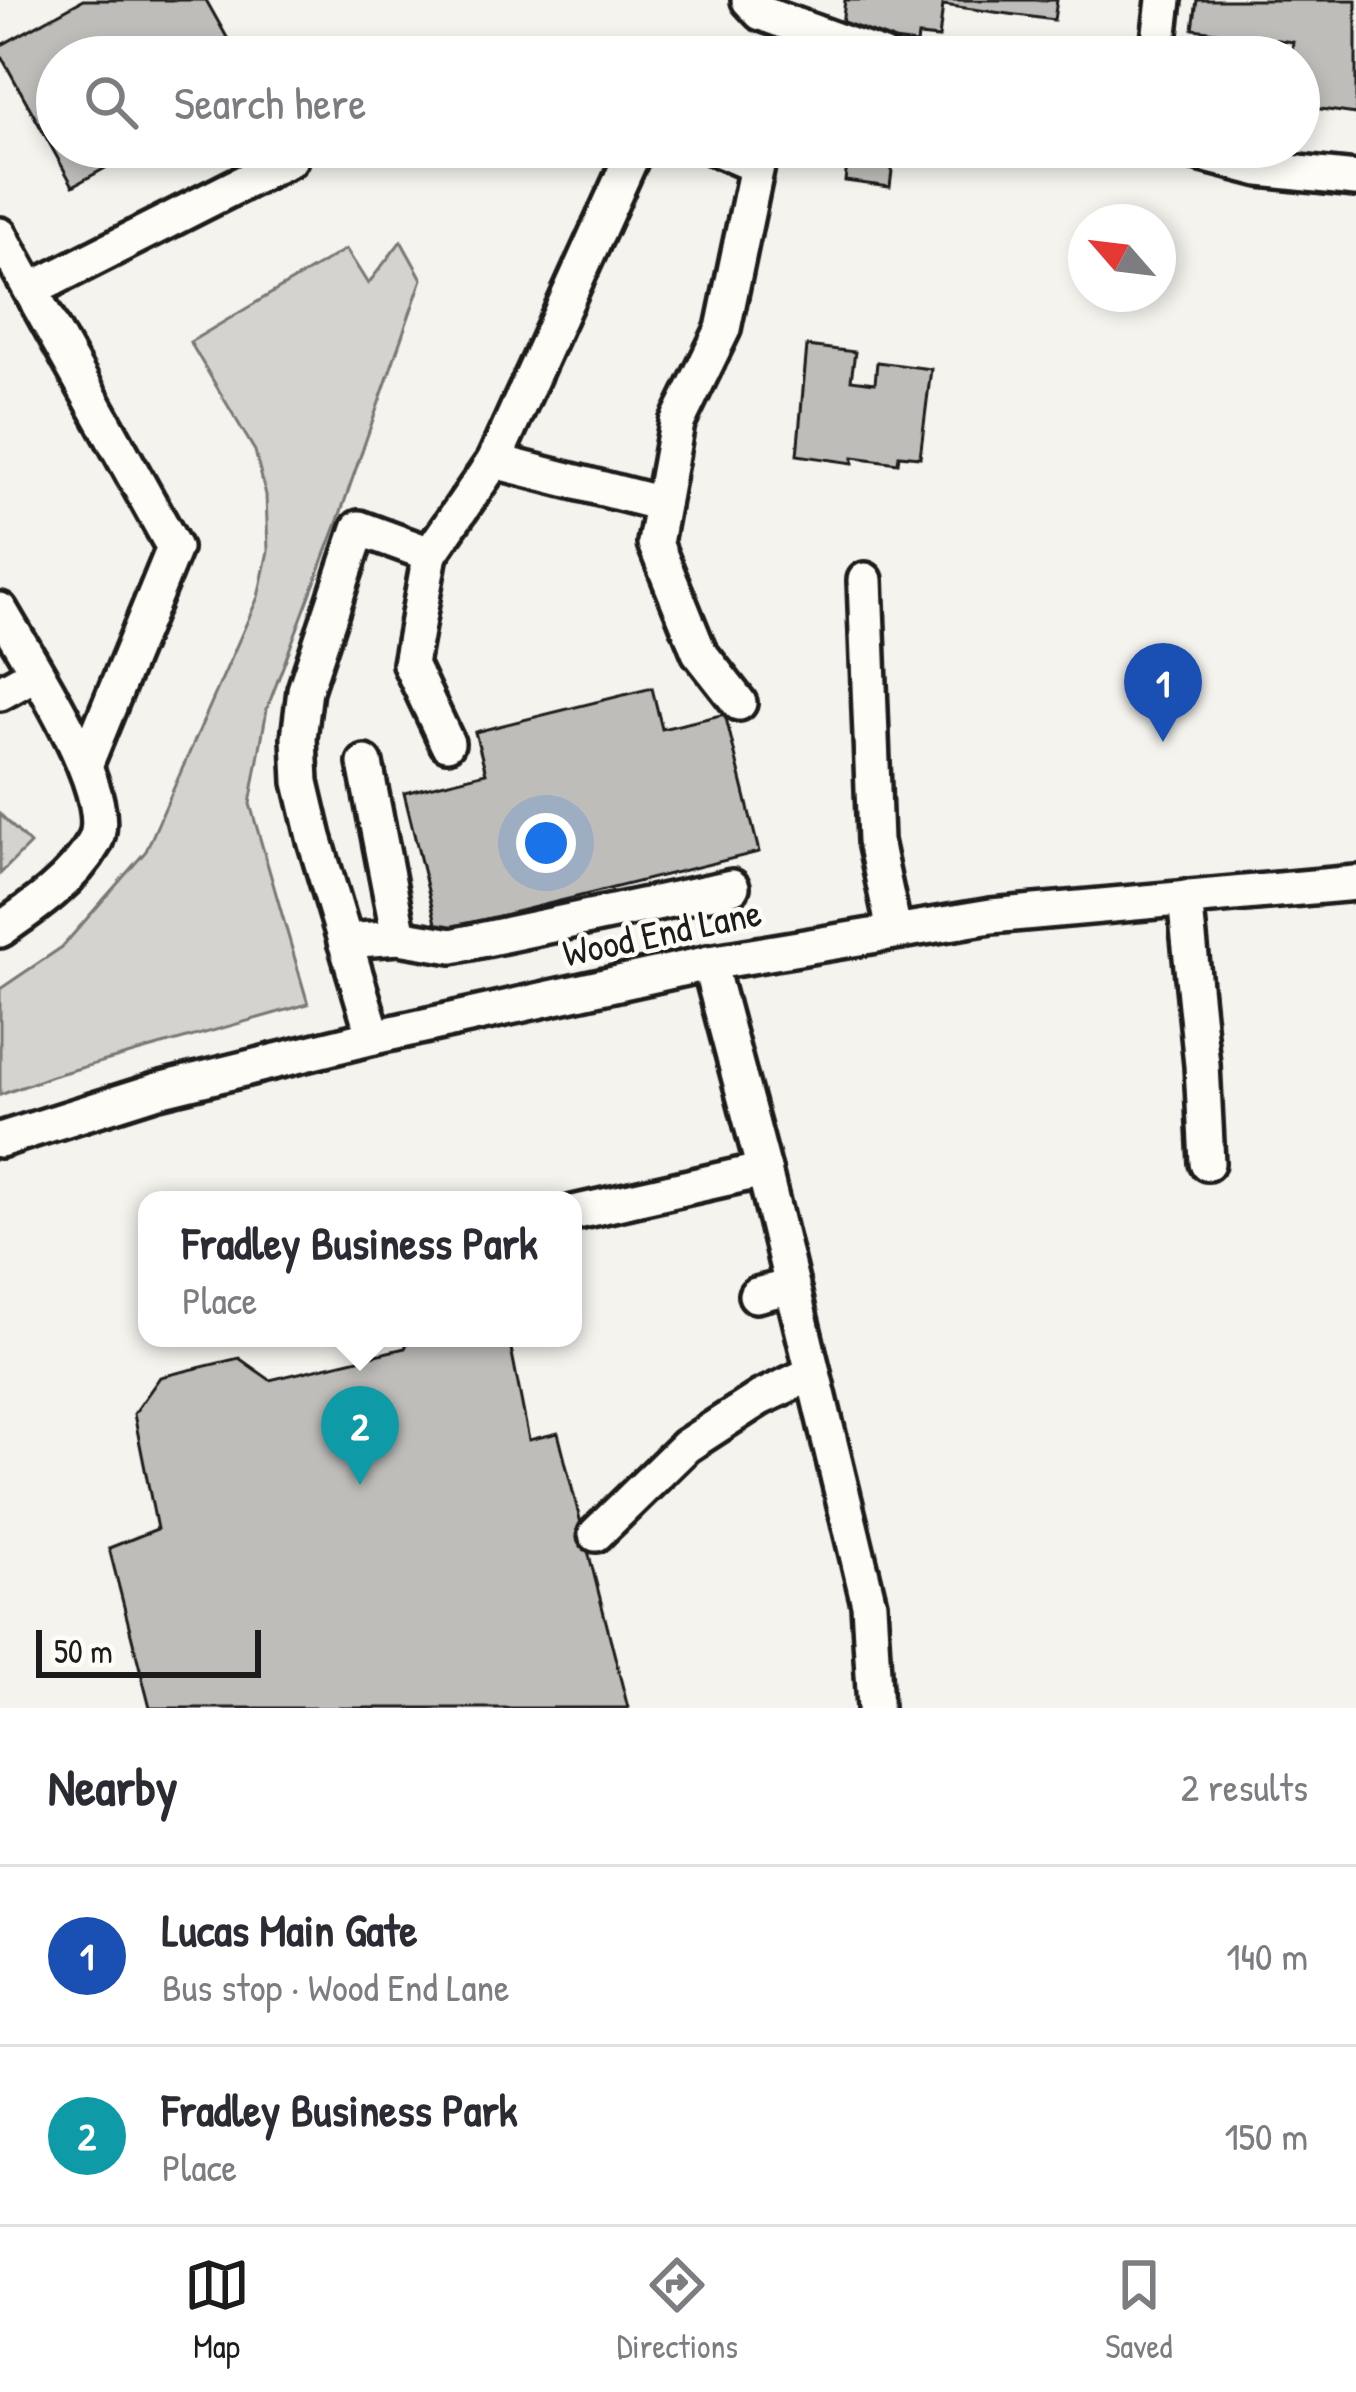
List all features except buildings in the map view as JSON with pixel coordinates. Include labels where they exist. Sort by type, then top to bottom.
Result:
[{"type":"street","points":[[749,0],[761,13],[825,36]]},
{"type":"street","points":[[1159,36],[1164,0]]},
{"type":"street","points":[[31,290],[272,168]]},
{"type":"street","points":[[447,743],[410,664],[430,554],[494,460],[626,168]]},
{"type":"street","points":[[739,703],[699,652],[655,543],[677,423],[723,329],[757,168]]},
{"type":"street","points":[[1256,168],[1356,179]]},
{"type":"street","points":[[0,235],[174,548],[86,763]]},
{"type":"street","points":[[494,460],[662,504]]},
{"type":"street","points":[[374,1036],[301,782],[299,738],[305,690],[359,528],[430,554]]},
{"type":"street","points":[[865,580],[875,841],[894,930]]},
{"type":"street","points":[[0,610],[86,763],[98,798],[98,839],[65,880],[0,930]]},
{"type":"street","points":[[0,693],[36,673]]},
{"type":"street","points":[[365,763],[399,937]]},
{"type":"street","name":"Wood End Lane","points":[[0,1140],[158,1090],[374,1036],[709,963],[991,916],[1356,883]]},
{"type":"street","points":[[345,941],[399,937],[452,946],[732,887]]},
{"type":"street","points":[[1185,898],[1207,1163]]},
{"type":"street","points":[[709,963],[869,1604],[872,1707]]},
{"type":"street","points":[[582,1211],[764,1170]]},
{"type":"street","points":[[756,1295],[792,1286]]},
{"type":"street","points":[[596,1534],[686,1446],[760,1398],[813,1372]]},
{"type":"shaded area","points":[[401,241],[422,279],[267,709],[250,804],[308,1004],[0,1095],[0,989],[62,947],[146,851],[258,597],[268,551],[266,495],[255,451],[190,342],[346,249],[368,284]]},
{"type":"shaded area","points":[[0,814],[30,844],[0,874]]},
{"type":"place","name":"Lucas Main Gate","points":[[1163,742]]},
{"type":"place","name":"Fradley Business Park","points":[[360,1485]]}]
